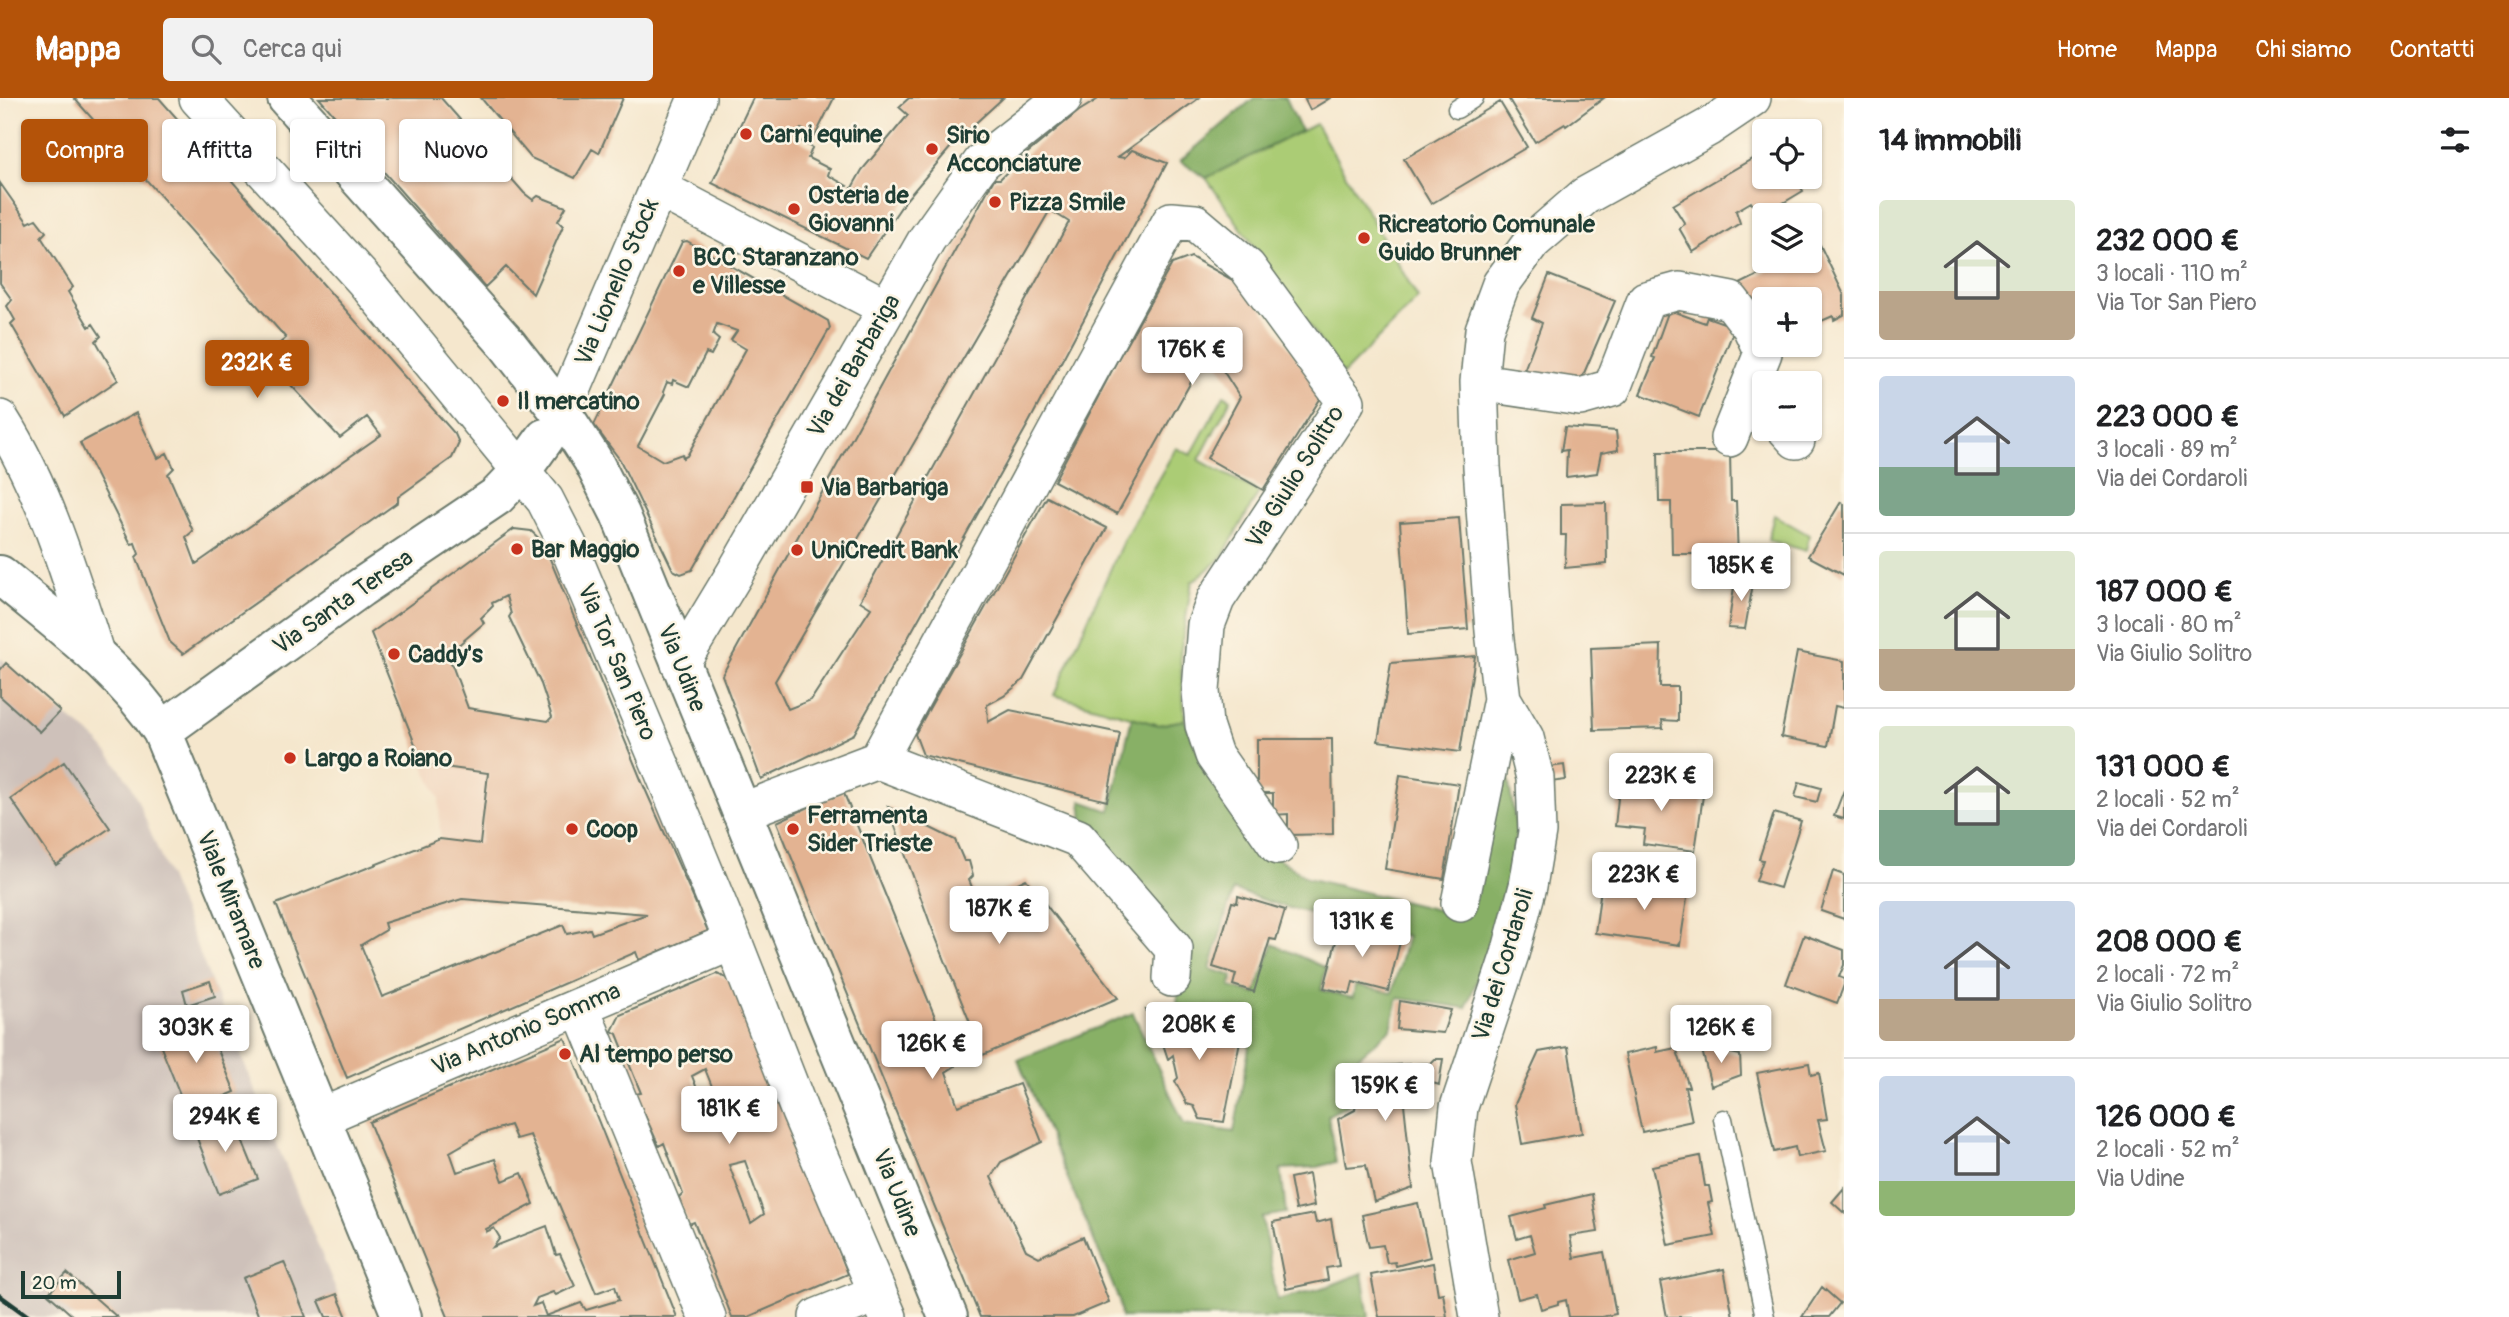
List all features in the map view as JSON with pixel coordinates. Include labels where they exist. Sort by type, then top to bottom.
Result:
[{"type":"main road","name":"Via Udine","points":[[287,98],[507,344],[568,422],[592,459],[620,514],[948,1317]]},
{"type":"main road","points":[[522,470],[545,438]]},
{"type":"main road","name":"Via Santa Teresa","points":[[162,731],[360,588],[497,496],[522,470]]},
{"type":"main road","name":"Viale Miramare","points":[[0,575],[96,656],[146,706],[162,731],[402,1317]]},
{"type":"street","name":"Via Tor San Piero","points":[[198,98],[364,280],[545,500],[569,545],[733,941],[800,1112],[883,1305]]},
{"type":"street","name":"Via dei Barbariga","points":[[680,664],[927,239],[982,162],[1063,98]]},
{"type":"street","name":"Via dei Cordaroli","points":[[1460,903],[1502,699],[1483,481],[1479,382],[1484,330],[1501,284],[1532,242],[1585,196],[1709,127],[1744,100]]},
{"type":"street","name":"Via Lionello Stock","points":[[572,390],[697,102]]},
{"type":"street","points":[[658,188],[887,309]]},
{"type":"street","name":"Via Giulio Solitro","points":[[878,760],[1171,221],[1195,223],[1247,267],[1346,402],[1216,599],[1206,625],[1201,691],[1204,726],[1214,755],[1278,846]]},
{"type":"street","points":[[1479,382],[1580,397],[1612,388],[1646,300],[1679,291],[1731,301],[1751,327],[1763,353],[1761,371]]},
{"type":"street","points":[[1729,438],[1752,402]]},
{"type":"street","name":"Viale Miramare","points":[[0,419],[22,455],[58,538],[96,656]]},
{"type":"street","name":"Via dei Cordaroli","points":[[1479,1317],[1453,1162],[1459,1107],[1510,954],[1528,886],[1537,832],[1535,779],[1525,738],[1502,699]]},
{"type":"street","points":[[741,812],[878,760],[1078,838],[1174,949],[1172,978]]},
{"type":"street","name":"Via Antonio Somma","points":[[319,1118],[733,941]]},
{"type":"street","points":[[580,1007],[707,1317]]},
{"type":"street","points":[[818,1317],[883,1305]]},
{"type":"lane","points":[[1457,109],[1474,98]]},
{"type":"lane","points":[[1723,1119],[1765,1317]]},
{"type":"shaded area","points":[[0,658],[95,738],[127,779],[347,1317],[0,1317]]},
{"type":"shaded area","name":"Coop","points":[[423,764],[630,792],[642,782],[682,873],[440,839],[439,798]]},
{"type":"green space","points":[[1254,98],[1286,98],[1301,131],[1206,178],[1180,161]]},
{"type":"green space","points":[[1316,124],[1418,298],[1343,374],[1206,178]]},
{"type":"green space","points":[[1224,395],[1231,399],[1199,460],[1259,492],[1222,557],[1192,581],[1180,654],[1185,720],[1158,725],[1054,695],[1124,539],[1176,448],[1191,455]]},
{"type":"green space","points":[[1774,515],[1809,535],[1806,551],[1768,540]]},
{"type":"green space","points":[[1132,717],[1158,725],[1185,720],[1204,767],[1268,851],[1307,878],[1466,917],[1503,749],[1517,831],[1496,932],[1466,1008],[1398,998],[1391,1029],[1358,1057],[1348,1105],[1328,1115],[1336,1162],[1317,1167],[1281,1169],[1286,1213],[1262,1217],[1277,1300],[1329,1286],[1362,1273],[1369,1317],[1121,1317],[1119,1300],[1018,1060],[1133,1013],[1184,1124],[1234,1132],[1253,1025],[1177,1004],[1183,947],[1084,832],[1081,801],[1110,811]],"holes":[[[1233,890],[1285,907],[1407,936],[1392,993],[1355,985],[1353,998],[1321,990],[1326,968],[1273,944],[1255,994],[1230,987],[1233,976],[1210,969]]]},
{"type":"building","points":[[74,98],[159,98],[178,119],[162,119],[162,182],[233,182],[455,434],[459,443],[452,458],[398,497],[398,502],[183,654],[170,642],[136,557],[139,554],[135,543],[131,544],[80,443],[136,413],[158,458],[167,453],[174,468],[168,474],[193,531],[186,537],[196,564],[381,435],[367,417],[340,438],[290,384],[302,373],[279,344],[286,338],[148,182],[148,119],[93,119]]},
{"type":"building","points":[[319,98],[441,98],[459,119],[399,119],[399,182],[512,182],[512,179],[533,200],[538,196],[566,207],[558,221],[563,226],[533,294],[506,267],[485,287],[385,173],[385,119],[337,119]]},
{"type":"building","points":[[481,98],[623,98],[599,153],[592,149],[575,178],[531,158],[512,135],[512,119],[498,119]]},
{"type":"building","points":[[753,98],[834,98],[815,136],[801,129],[793,136],[812,148],[808,158],[830,169],[828,175],[847,186],[844,189],[849,193],[862,170],[908,115],[899,107],[909,98],[1003,98],[956,141],[905,201],[866,258],[712,183]]},
{"type":"building","points":[[1100,98],[1199,98],[1118,157],[1124,158],[1132,150],[1167,163],[1027,426],[854,734],[761,779],[722,675],[994,179],[1000,179],[1020,159],[1079,111]],"holes":[[[1050,210],[1069,222],[860,601],[871,608],[811,700],[788,709],[775,681]]]},
{"type":"building","points":[[1304,98],[1330,98],[1310,110]]},
{"type":"building","points":[[1508,98],[1604,98],[1566,126],[1565,124],[1535,142]]},
{"type":"building","points":[[1500,102],[1527,147],[1431,204],[1404,159]]},
{"type":"building","points":[[1752,159],[1752,189],[1803,191],[1783,203],[1751,202],[1736,211],[1740,223],[1693,252],[1679,228],[1685,224],[1673,205]]},
{"type":"building","points":[[0,183],[28,223],[36,219],[46,232],[41,237],[73,287],[68,292],[89,327],[93,324],[101,336],[96,341],[118,380],[65,416],[11,324],[15,320],[7,306],[12,300],[0,283]]},
{"type":"building","points":[[687,241],[828,321],[830,328],[692,570],[681,574],[673,570],[620,460],[594,425],[682,242]],"holes":[[[717,324],[737,331],[731,340],[746,349],[687,456],[683,458],[682,454],[663,461],[638,446],[665,394],[663,392],[667,382],[672,384],[673,380],[689,387],[706,353],[711,355],[719,340],[713,335]]]},
{"type":"building","points":[[1822,249],[1844,295],[1844,315],[1834,320],[1833,316],[1822,321],[1822,287],[1752,287],[1752,314],[1738,285],[1762,273],[1822,273]]},
{"type":"building","points":[[1191,257],[1249,289],[1322,396],[1263,490],[1207,458],[1240,397],[1211,352],[1205,357],[1117,514],[1054,481],[1172,264]]},
{"type":"building","points":[[1549,275],[1615,301],[1578,387],[1523,373],[1542,323],[1532,318]]},
{"type":"building","points":[[1669,310],[1705,323],[1707,317],[1735,327],[1699,417],[1640,394],[1655,358],[1652,357]]},
{"type":"building","points":[[1565,427],[1616,431],[1618,450],[1601,453],[1597,473],[1566,477],[1567,450],[1561,451]]},
{"type":"building","points":[[1658,452],[1730,452],[1731,501],[1736,501],[1738,559],[1714,560],[1714,554],[1672,554],[1671,502],[1659,502]]},
{"type":"building","points":[[1047,497],[1107,528],[1023,680],[1004,696],[987,705],[988,722],[1010,710],[1120,733],[1107,801],[923,755],[915,734]]},
{"type":"building","points":[[1841,502],[1844,504],[1844,575],[1808,556]]},
{"type":"building","points":[[1606,503],[1607,564],[1565,568],[1566,535],[1561,535],[1561,504]]},
{"type":"building","points":[[1459,518],[1468,629],[1408,634],[1400,522]]},
{"type":"building","points":[[514,529],[531,531],[543,542],[642,782],[708,931],[639,960],[636,952],[347,1078],[276,904],[440,839],[480,844],[488,773],[423,764],[371,633]],"holes":[[[506,596],[511,614],[509,617],[541,684],[552,717],[548,721],[468,708],[448,654],[484,623],[481,618],[493,606],[492,603]],[[462,899],[647,914],[592,934],[590,929],[567,934],[563,925],[382,997],[361,945],[386,930],[384,923]]]},
{"type":"building","points":[[1754,578],[1745,629],[1728,628],[1735,580]]},
{"type":"building","points":[[1661,645],[1660,687],[1678,687],[1678,721],[1662,720],[1663,728],[1594,730],[1591,648]]},
{"type":"building","points":[[1797,652],[1844,661],[1844,708],[1835,706],[1828,746],[1781,737]]},
{"type":"building","points":[[1475,656],[1460,752],[1378,741],[1391,663]]},
{"type":"building","points":[[6,663],[60,711],[40,732],[0,696],[0,670]]},
{"type":"building","points":[[1257,739],[1332,739],[1333,834],[1288,835],[1288,814],[1273,815],[1273,793],[1257,793]]},
{"type":"building","points":[[64,762],[110,828],[56,865],[11,799]]},
{"type":"building","points":[[1564,765],[1566,780],[1551,782],[1549,767]]},
{"type":"building","points":[[1400,775],[1459,784],[1444,879],[1385,869]]},
{"type":"building","points":[[1620,780],[1704,789],[1695,851],[1643,844],[1645,829],[1615,826]]},
{"type":"building","points":[[1799,782],[1821,788],[1817,802],[1795,797]]},
{"type":"building","points":[[1844,790],[1844,819],[1834,816]]},
{"type":"building","points":[[843,791],[955,1066],[946,1072],[958,1106],[1019,1084],[1042,1142],[1001,1162],[991,1177],[1026,1250],[1039,1257],[1083,1237],[1109,1302],[1073,1317],[980,1317],[777,822]]},
{"type":"building","points":[[888,807],[955,840],[964,861],[969,861],[973,876],[969,880],[978,902],[1026,879],[1118,998],[983,1055],[930,923]]},
{"type":"building","points":[[1774,813],[1801,821],[1780,888],[1756,881],[1763,860],[1759,859]]},
{"type":"building","points":[[1833,871],[1844,875],[1844,919],[1821,911]]},
{"type":"building","points":[[1638,878],[1689,885],[1680,945],[1595,933],[1601,888],[1637,895]]},
{"type":"building","points":[[1238,896],[1285,910],[1276,940],[1270,939],[1254,992],[1233,985],[1236,974],[1213,967],[1232,902],[1237,903]]},
{"type":"building","points":[[1341,922],[1401,938],[1388,991],[1353,982],[1350,994],[1324,988]]},
{"type":"building","points":[[1804,935],[1844,950],[1844,965],[1839,977],[1844,979],[1844,985],[1837,1003],[1786,984]]},
{"type":"building","points":[[717,974],[731,980],[848,1274],[748,1317],[732,1317],[694,1222],[689,1224],[678,1199],[683,1194],[664,1143],[659,1146],[635,1094],[641,1093],[617,1034],[612,1031],[620,1015]],"holes":[[[705,1069],[723,1114],[711,1124],[692,1076]],[[745,1161],[764,1214],[751,1223],[729,1165]]]},
{"type":"building","points":[[210,981],[215,996],[187,1005],[183,990]]},
{"type":"building","points":[[1400,1001],[1451,1010],[1443,1033],[1397,1029]]},
{"type":"building","points":[[1146,1010],[1222,1025],[1221,1038],[1240,1041],[1224,1122],[1200,1119],[1194,1106],[1187,1104],[1175,1081],[1178,1078],[1173,1055],[1168,1059]]},
{"type":"building","points":[[205,1018],[235,1092],[187,1112],[157,1037]]},
{"type":"building","points":[[565,1038],[677,1317],[448,1317],[369,1122]],"holes":[[[510,1125],[516,1139],[530,1135],[596,1293],[615,1286],[619,1300],[586,1310],[581,1303],[546,1316],[541,1303],[533,1306],[537,1298],[553,1292],[556,1295],[575,1286],[560,1254],[556,1255],[547,1226],[493,1247],[500,1238],[494,1228],[486,1232],[486,1229],[534,1204],[522,1173],[503,1181],[495,1159],[457,1172],[450,1152],[481,1134]]]},
{"type":"building","points":[[1701,1046],[1740,1055],[1741,1075],[1711,1086]]},
{"type":"building","points":[[1568,1047],[1582,1133],[1522,1144],[1515,1104],[1539,1052]]},
{"type":"building","points":[[1657,1047],[1657,1052],[1676,1048],[1689,1087],[1685,1087],[1692,1121],[1642,1132],[1625,1054]]},
{"type":"building","points":[[1435,1059],[1443,1059],[1439,1085],[1433,1083],[1428,1096],[1404,1104],[1413,1188],[1374,1202],[1366,1165],[1346,1167],[1338,1119],[1355,1110],[1360,1067],[1431,1063]]},
{"type":"building","points":[[1809,1063],[1811,1075],[1819,1073],[1827,1119],[1818,1120],[1826,1151],[1797,1157],[1795,1147],[1774,1152],[1757,1073]]},
{"type":"building","points":[[231,1113],[258,1179],[219,1194],[193,1128]]},
{"type":"building","points":[[1700,1156],[1705,1186],[1709,1186],[1712,1202],[1708,1203],[1715,1236],[1668,1245],[1652,1166]]},
{"type":"building","points":[[1309,1174],[1314,1206],[1296,1210],[1290,1178]]},
{"type":"building","points":[[1844,1188],[1844,1213],[1832,1202]]},
{"type":"building","points":[[1592,1194],[1598,1232],[1570,1236],[1574,1258],[1604,1252],[1616,1314],[1569,1317],[1566,1300],[1541,1309],[1537,1294],[1518,1299],[1508,1260],[1535,1252],[1530,1235],[1517,1239],[1511,1217],[1546,1208],[1545,1205]]},
{"type":"building","points":[[1418,1203],[1430,1257],[1396,1266],[1395,1262],[1387,1263],[1383,1245],[1369,1247],[1362,1215]]},
{"type":"building","points":[[1314,1214],[1316,1223],[1331,1219],[1339,1266],[1326,1268],[1328,1280],[1286,1289],[1273,1222]]},
{"type":"building","points":[[284,1262],[306,1317],[259,1317],[243,1278]]},
{"type":"building","points":[[1433,1263],[1438,1294],[1443,1293],[1447,1317],[1379,1317],[1371,1275]]},
{"type":"building","points":[[1724,1269],[1733,1317],[1667,1317],[1660,1282]]},
{"type":"building","points":[[67,1273],[117,1317],[74,1317],[48,1294]]},
{"type":"building","points":[[1822,1287],[1840,1303],[1829,1317],[1802,1317]]},
{"type":"building","points":[[337,1294],[347,1317],[326,1317],[319,1301]]},
{"type":"railway","points":[[0,1296],[29,1317]]},
{"type":"place","name":"Carni equine","points":[[746,134]]},
{"type":"place","name":"Sirio Acconciature","points":[[932,149]]},
{"type":"place","name":"Pizza Smile","points":[[995,202]]},
{"type":"place","name":"Osteria de Giovanni","points":[[794,209]]},
{"type":"place","name":"Ricreatorio Comunale Guido Brunner","points":[[1364,238]]},
{"type":"place","name":"BCC Staranzano e Villesse","points":[[679,271]]},
{"type":"place","name":"Il mercatino","points":[[503,401]]},
{"type":"place","name":"Via Barbariga","points":[[807,487]]},
{"type":"place","name":"Bar Maggio","points":[[517,549]]},
{"type":"place","name":"UniCredit Bank","points":[[797,550]]},
{"type":"place","name":"Caddy's","points":[[394,654]]},
{"type":"place","name":"Largo a Roiano","points":[[290,758]]},
{"type":"place","name":"Coop","points":[[572,829]]},
{"type":"place","name":"Ferramenta Sider Trieste","points":[[793,829]]},
{"type":"place","name":"Al tempo perso","points":[[565,1054]]}]
